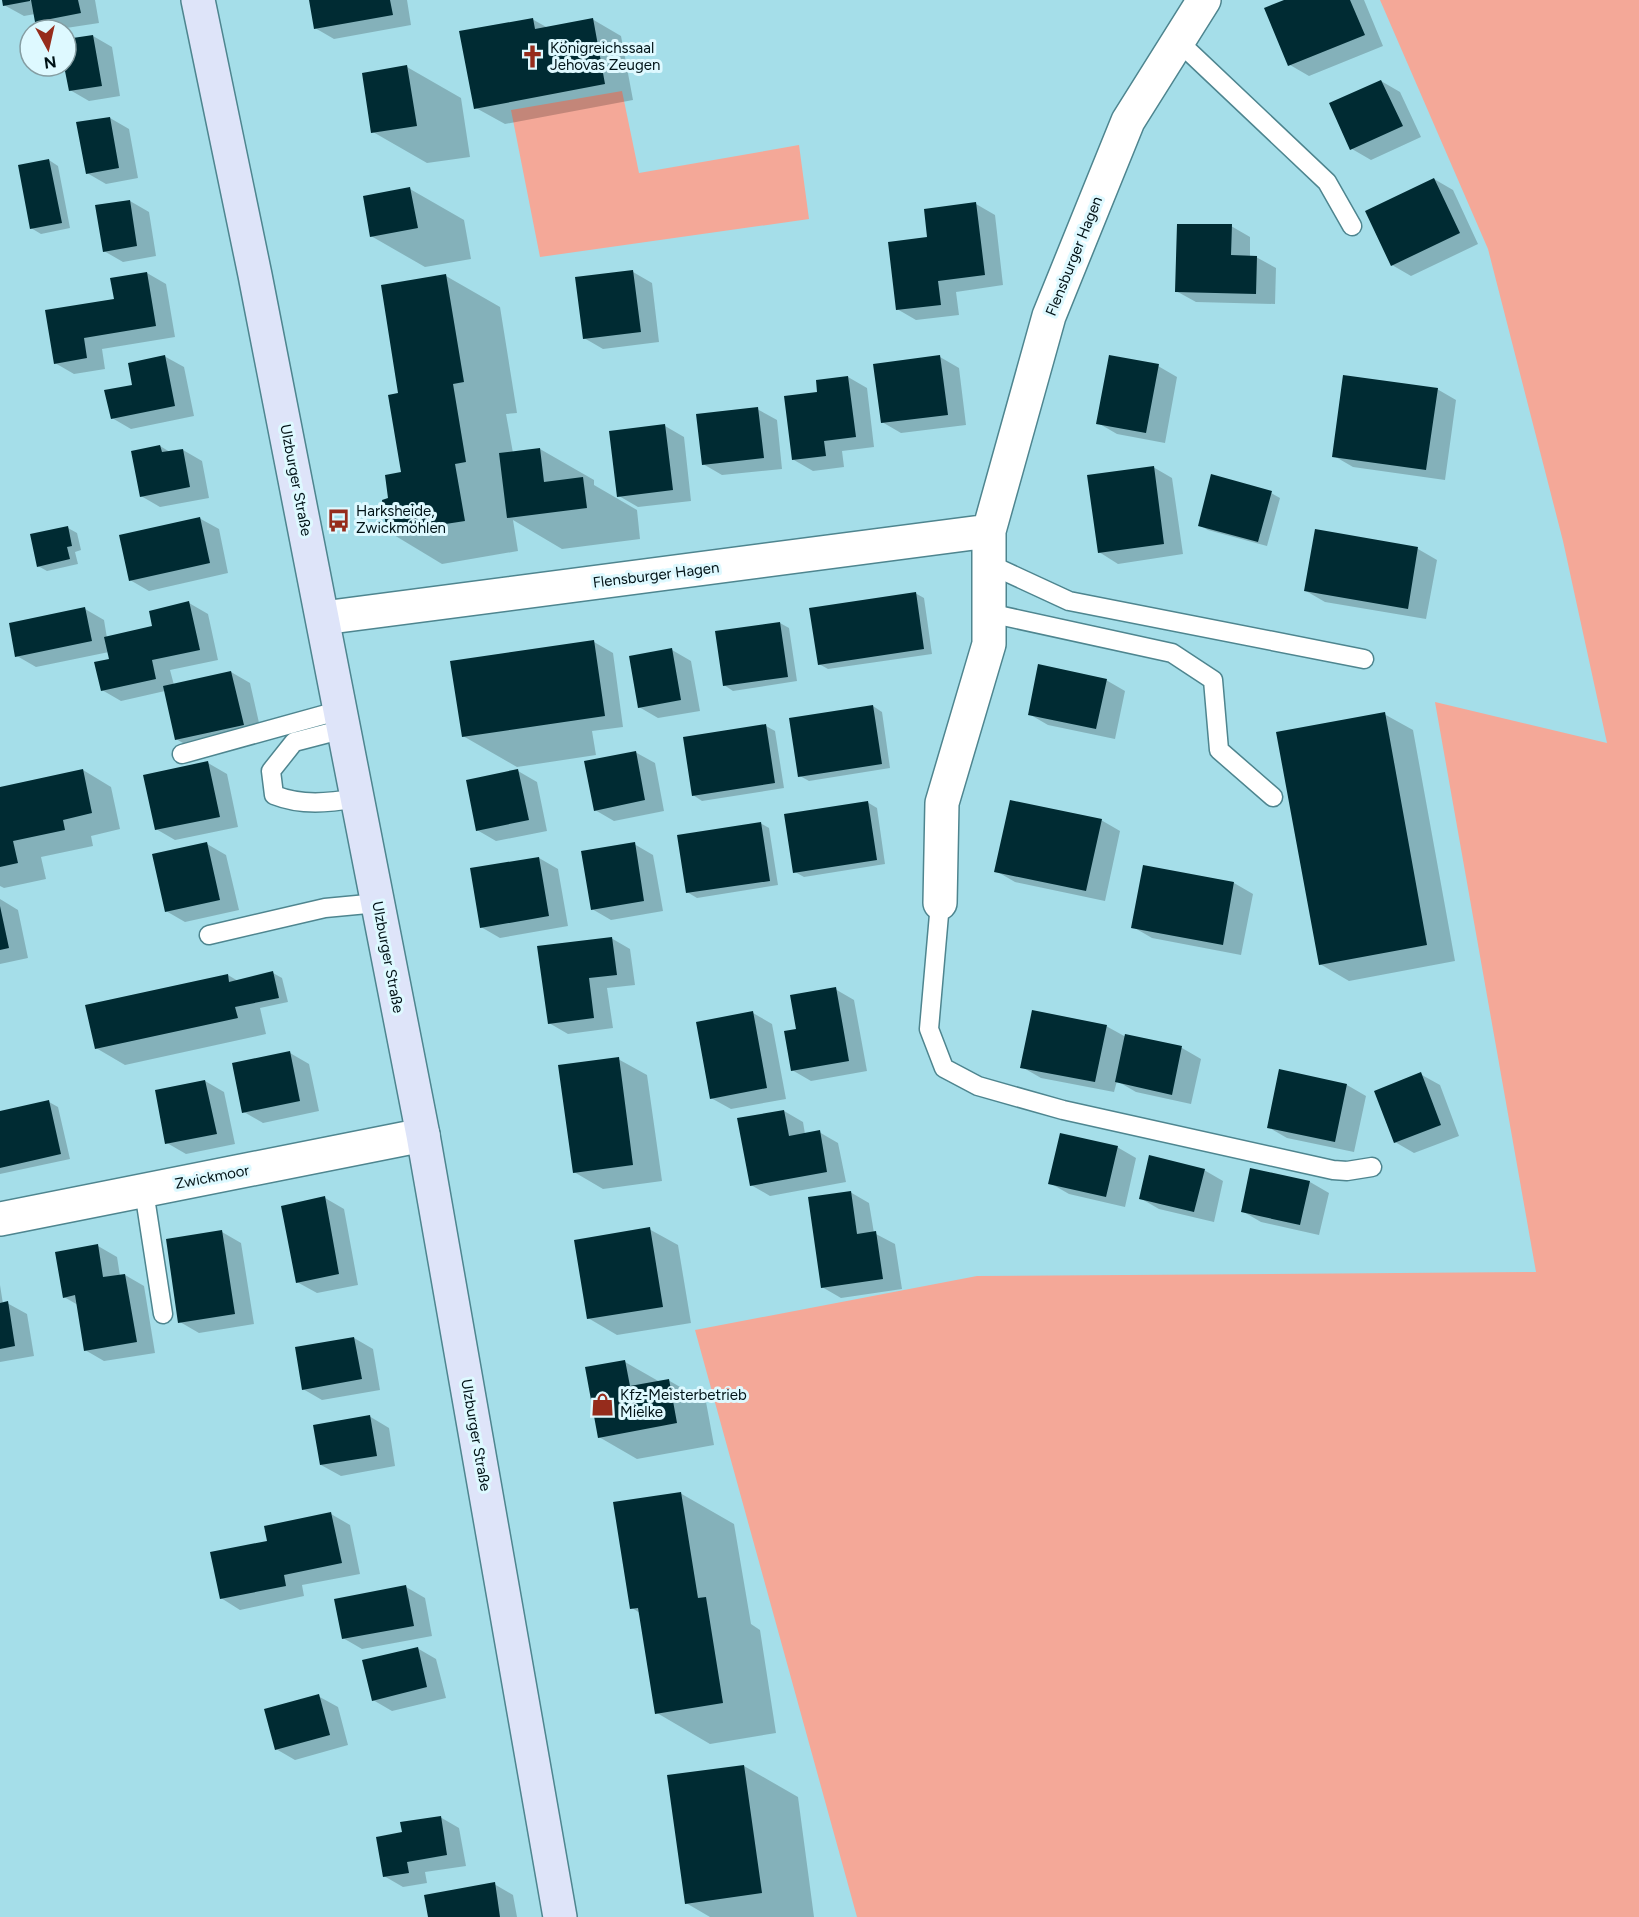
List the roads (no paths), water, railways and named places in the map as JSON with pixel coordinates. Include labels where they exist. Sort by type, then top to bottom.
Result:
[{"type":"main road","name":"Ulzburger Straße","points":[[198,0],[323,618],[423,1135],[560,1917]]},
{"type":"street","name":"Flensburger Hagen","points":[[940,903],[942,803],[988,644],[989,531],[1049,316],[1128,121],[1204,0]]},
{"type":"street","name":"Flensburger Hagen","points":[[323,618],[989,531]]},
{"type":"street","name":"Zwickmoor","points":[[0,1219],[423,1135]]},
{"type":"lane","points":[[1178,41],[1327,182],[1352,226]]},
{"type":"lane","points":[[989,564],[1069,601],[1364,659]]},
{"type":"lane","points":[[989,613],[1172,653],[1213,680],[1219,750],[1273,796]]},
{"type":"lane","points":[[182,754],[343,720]]},
{"type":"lane","points":[[343,720],[294,742],[271,771],[274,795],[295,803],[331,803],[358,798]]},
{"type":"lane","points":[[209,935],[325,908],[378,903]]},
{"type":"lane","points":[[940,903],[929,1029],[944,1068],[960,1079],[1063,1110],[1322,1168],[1347,1172],[1372,1167]]},
{"type":"lane","points":[[144,1191],[163,1314]]},
{"type":"place","name":"Königreichssaal Jehovas Zeugen","points":[[532,57]]},
{"type":"place","name":"Harksheide, Zwickmöhlen","points":[[338,520]]},
{"type":"place","name":"Kfz-Meisterbetrieb Mielke","points":[[602,1404]]}]
